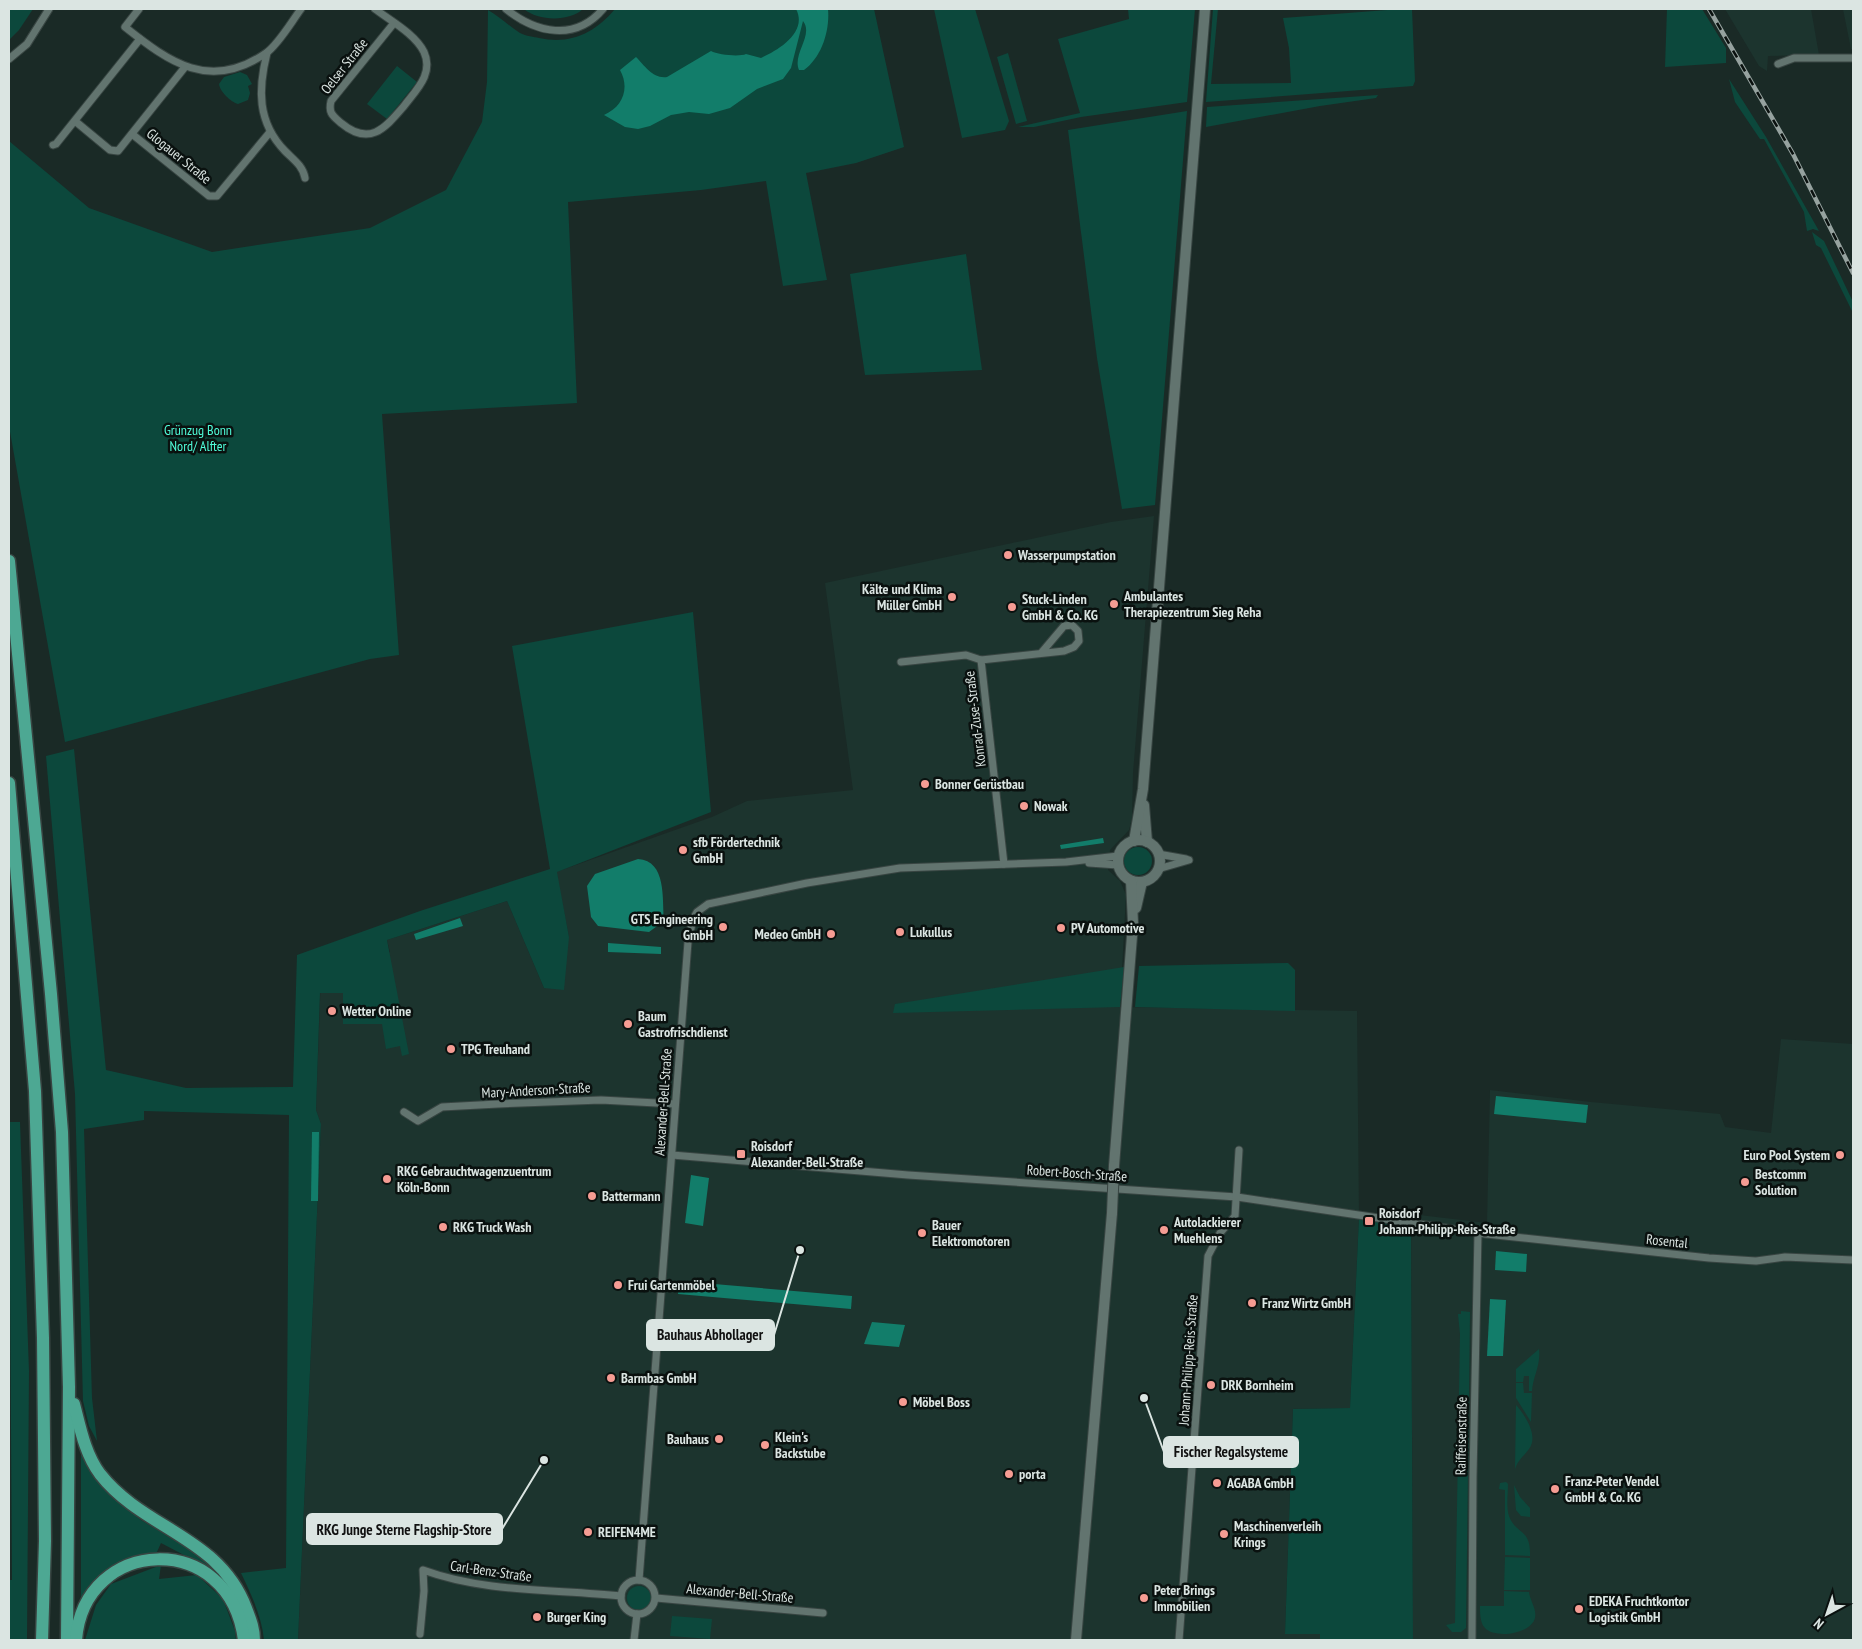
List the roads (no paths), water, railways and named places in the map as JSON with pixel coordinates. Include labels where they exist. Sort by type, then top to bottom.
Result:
[{"type":"highway","points":[[9,561],[62,1132],[69,1387],[67,1640]]},
{"type":"highway","points":[[9,783],[36,1091],[43,1338],[45,1541],[42,1640]]},
{"type":"highway","points":[[69,1387],[86,1449],[99,1473],[120,1496],[218,1562],[241,1596],[254,1629],[254,1640]]},
{"type":"highway","points":[[76,1640],[77,1631],[88,1602],[101,1585],[124,1567],[156,1559],[188,1564],[211,1576],[222,1586],[238,1612],[244,1640]]},
{"type":"main road","points":[[1134,841],[1143,789],[1205,9]]},
{"type":"main road","points":[[1143,789],[1147,842],[1158,854],[1158,869],[1152,877],[1137,881],[1122,875],[1118,860],[1125,845],[1134,841],[1147,842]]},
{"type":"main road","points":[[1076,1640],[1112,1213],[1114,1166],[1137,881]]},
{"type":"street","points":[[9,59],[27,44],[49,9]]},
{"type":"street","points":[[139,9],[125,26],[169,60],[185,67],[202,70],[228,69],[267,53]]},
{"type":"street","points":[[302,9],[267,53],[260,95],[263,116],[270,132],[282,148],[304,169],[305,178]]},
{"type":"street","name":"Oelser Straße","points":[[375,9],[394,23],[423,50],[427,62],[426,76],[384,129],[372,133],[355,133],[332,115],[329,109],[331,101],[394,23]]},
{"type":"street","points":[[506,9],[529,25],[540,29],[558,31],[589,21],[604,9]]},
{"type":"street","points":[[53,145],[56,144],[75,121],[140,39]]},
{"type":"street","points":[[1778,64],[1794,58],[1853,58]]},
{"type":"street","name":"Glogauer Straße","points":[[75,121],[115,152],[118,151],[185,67]]},
{"type":"street","name":"Glogauer Straße","points":[[132,134],[209,196],[214,197],[217,196],[270,132]]},
{"type":"street","name":"Konrad-Zuse-Straße","points":[[901,662],[966,655],[981,660],[1064,651],[1074,647],[1079,641],[1078,630],[1072,625],[1064,626],[1042,652]]},
{"type":"street","name":"Konrad-Zuse-Straße","points":[[981,660],[1004,864]]},
{"type":"street","points":[[1158,854],[1189,860],[1158,869]]},
{"type":"street","name":"Alexander-Bell-Straße","points":[[639,1580],[689,929],[697,912],[702,907],[715,902],[807,883],[900,868],[1118,860]]},
{"type":"street","name":"Mary-Anderson-Straße","points":[[404,1112],[418,1121],[442,1107],[601,1100],[675,1104]]},
{"type":"street","name":"Johann-Philipp-Reis-Straße","points":[[1179,1640],[1208,1256],[1220,1233],[1236,1216],[1239,1150]]},
{"type":"street","name":"Robert-Bosch-Straße","points":[[672,1155],[908,1175],[1237,1197],[1478,1233]]},
{"type":"street","name":"Rosental","points":[[1478,1233],[1709,1258],[1756,1261],[1785,1256],[1853,1260]]},
{"type":"street","name":"Raiffeisenstraße","points":[[1472,1640],[1472,1477],[1478,1233]]},
{"type":"street","name":"Carl-Benz-Straße","points":[[420,1634],[424,1591],[423,1570],[446,1578],[483,1585],[621,1596]]},
{"type":"street","points":[[639,1580],[651,1585],[656,1598],[650,1610],[637,1614],[625,1608],[621,1596],[627,1584],[639,1580]]},
{"type":"street","name":"Alexander-Bell-Straße","points":[[656,1598],[823,1613]]},
{"type":"street","points":[[634,1640],[637,1614]]},
{"type":"railway","points":[[1709,9],[1793,154],[1853,273]]},
{"type":"place","name":"Wasserpumpstation","points":[[1008,555]]},
{"type":"place","name":"Kälte und Klima Müller GmbH","points":[[952,597]]},
{"type":"place","name":"Ambulantes Therapiezentrum Sieg Reha","points":[[1114,604]]},
{"type":"place","name":"Stuck-Linden GmbH & Co. KG","points":[[1012,607]]},
{"type":"place","name":"Bonner Gerüstbau","points":[[925,784]]},
{"type":"place","name":"Nowak","points":[[1024,806]]},
{"type":"place","name":"sfb Fördertechnik GmbH","points":[[683,850]]},
{"type":"place","name":"GTS Engineering GmbH","points":[[723,927]]},
{"type":"place","name":"PV Automotive","points":[[1061,928]]},
{"type":"place","name":"Lukullus","points":[[900,932]]},
{"type":"place","name":"Medeo GmbH","points":[[831,934]]},
{"type":"place","name":"Wetter Online","points":[[332,1011]]},
{"type":"place","name":"Baum Gastrofrischdienst","points":[[628,1024]]},
{"type":"place","name":"TPG Treuhand","points":[[451,1049]]},
{"type":"place","name":"Roisdorf Alexander-Bell-Straße","points":[[741,1154]]},
{"type":"place","name":"Euro Pool System","points":[[1840,1155]]},
{"type":"place","name":"RKG Gebrauchtwagenzuentrum Köln-Bonn","points":[[387,1179]]},
{"type":"place","name":"Bestcomm Solution","points":[[1745,1182]]},
{"type":"place","name":"Battermann","points":[[592,1196]]},
{"type":"place","name":"Roisdorf Johann-Philipp-Reis-Straße","points":[[1369,1221]]},
{"type":"place","name":"RKG Truck Wash","points":[[443,1227]]},
{"type":"place","name":"Autolackierer Muehlens","points":[[1164,1230]]},
{"type":"place","name":"Bauer Elektromotoren","points":[[922,1233]]},
{"type":"place","name":"Bauhaus Abhollager","points":[[800,1250]]},
{"type":"place","name":"Frui Gartenmöbel","points":[[618,1285]]},
{"type":"place","name":"Franz Wirtz GmbH","points":[[1252,1303]]},
{"type":"place","name":"Barmbas GmbH","points":[[611,1378]]},
{"type":"place","name":"DRK Bornheim","points":[[1211,1385]]},
{"type":"place","name":"Fischer Regalsysteme","points":[[1144,1398]]},
{"type":"place","name":"Möbel Boss","points":[[903,1402]]},
{"type":"place","name":"Bauhaus","points":[[719,1439]]},
{"type":"place","name":"Klein's Backstube","points":[[765,1445]]},
{"type":"place","name":"RKG Junge Sterne Flagship-Store","points":[[544,1460]]},
{"type":"place","name":"porta","points":[[1009,1474]]},
{"type":"place","name":"AGABA GmbH","points":[[1217,1483]]},
{"type":"place","name":"Franz-Peter Vendel GmbH & Co. KG","points":[[1555,1489]]},
{"type":"place","name":"REIFEN4ME","points":[[588,1532]]},
{"type":"place","name":"Maschinenverleih Krings","points":[[1224,1534]]},
{"type":"place","name":"Peter Brings Immobilien","points":[[1144,1598]]},
{"type":"place","name":"EDEKA Fruchtkontor Logistik GmbH","points":[[1579,1609]]},
{"type":"place","name":"Burger King","points":[[537,1617]]},
{"type":"park label","name":"Grünzug Bonn Nord/ Alfter","points":[[198,438]]}]
